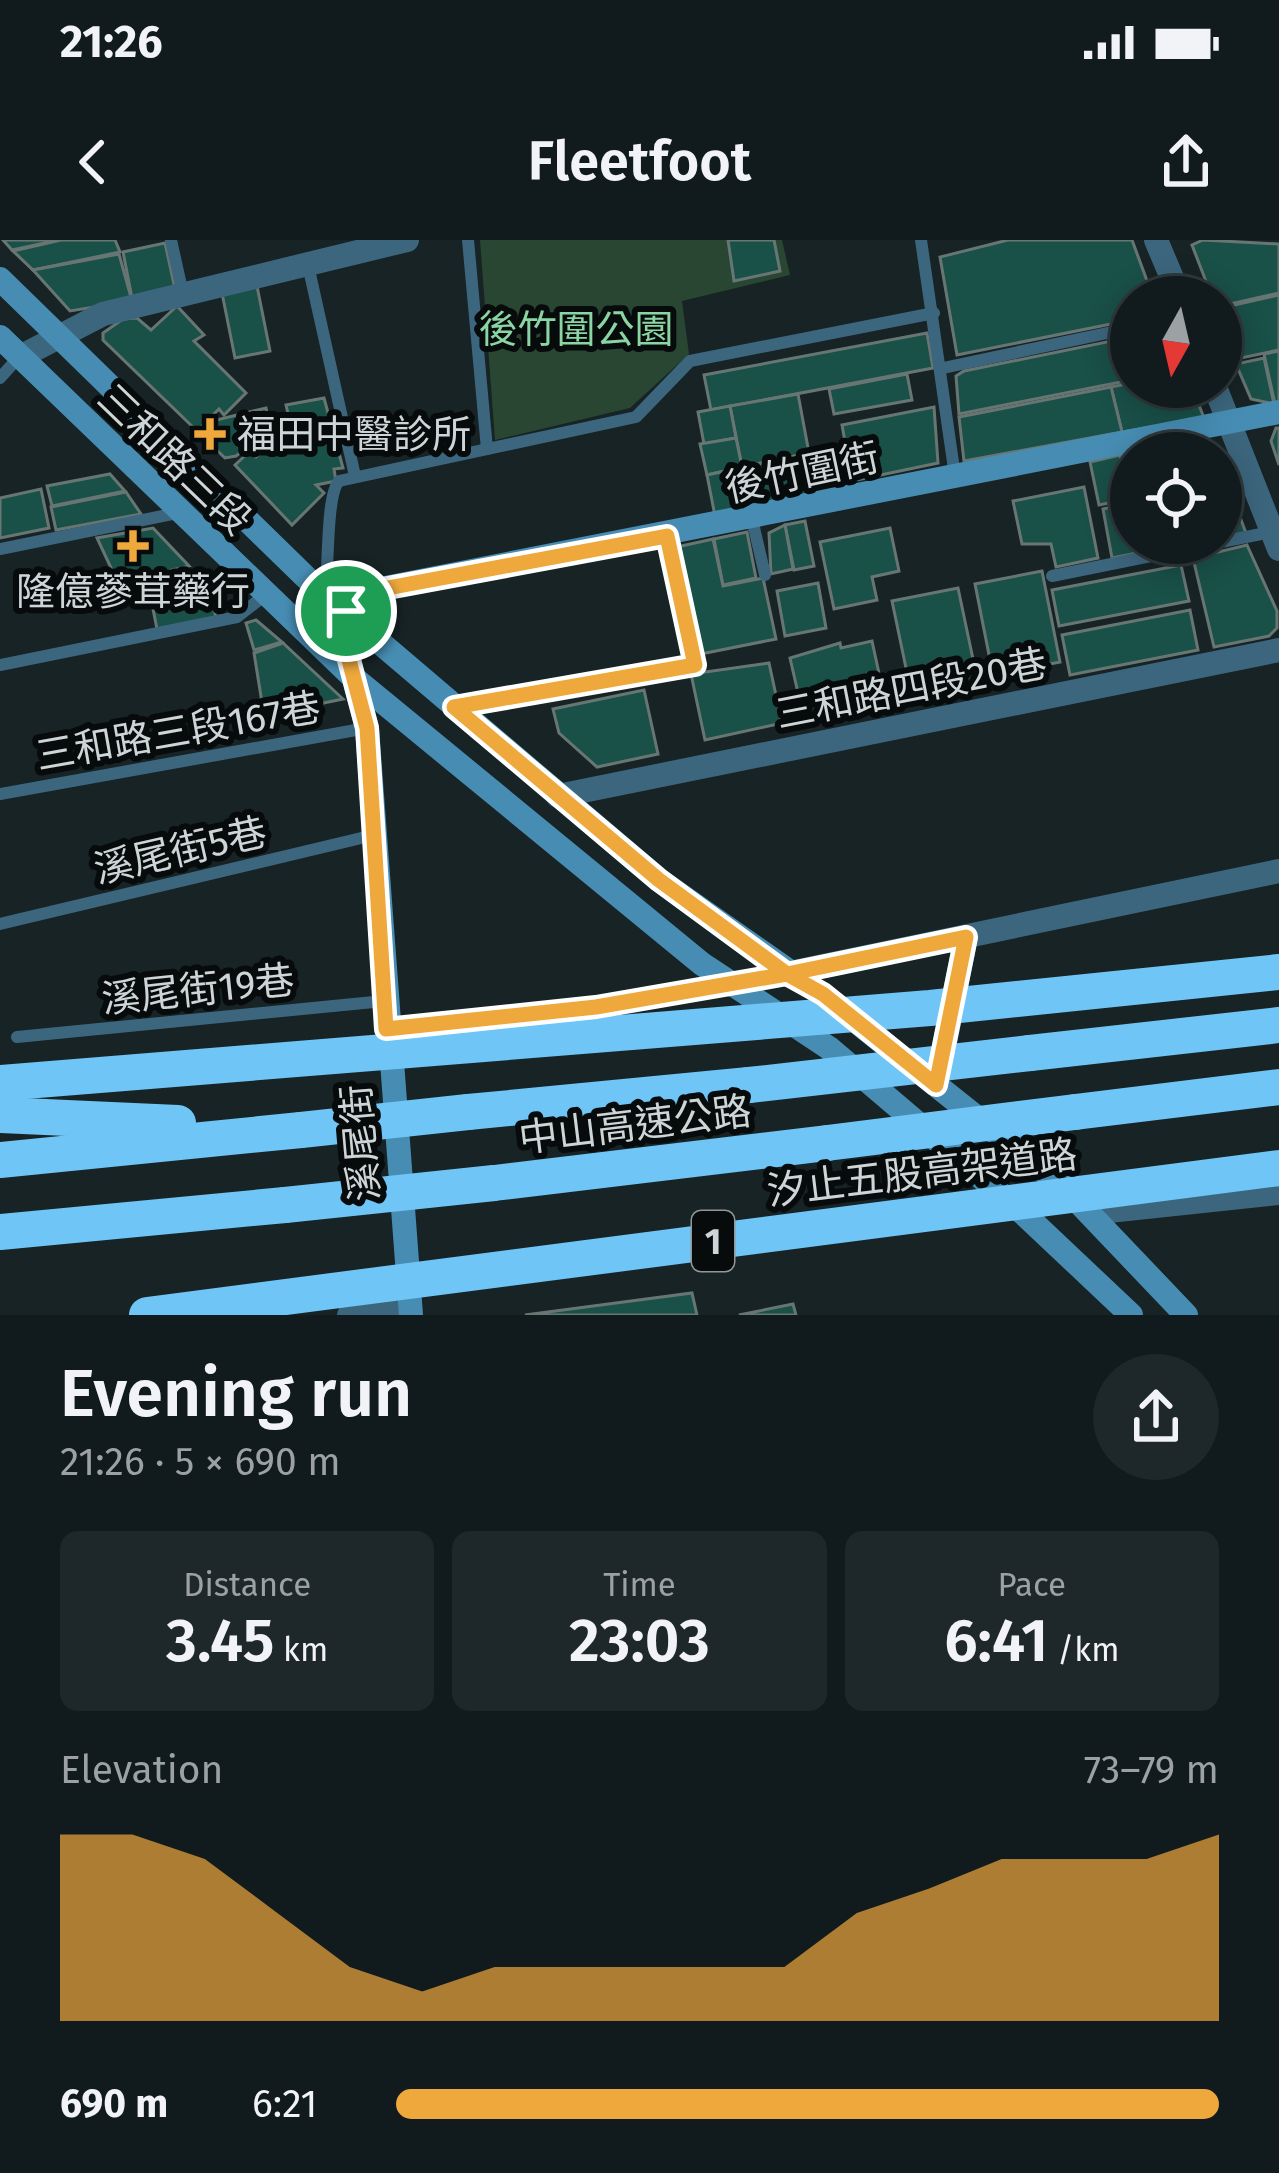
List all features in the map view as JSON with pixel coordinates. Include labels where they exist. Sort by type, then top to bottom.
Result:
[{"type":"highway","points":[[0,1083],[906,1010],[1279,972]]},
{"type":"highway","name":"中山高速公路","points":[[0,1160],[748,1085],[1279,1025]]},
{"type":"highway","name":"中山高速公路","points":[[0,1232],[494,1183],[1279,1087]]},
{"type":"highway","points":[[0,1115],[301,1130]]},
{"type":"highway","name":"汐止五股高架道路","points":[[147,1315],[1279,1168]]},
{"type":"main road","name":"三和路三段","points":[[0,279],[324,596],[558,796],[787,974],[823,994],[936,1085],[1090,1214],[1186,1315]]},
{"type":"main road","name":"三和路三段","points":[[0,337],[263,596],[355,679],[732,985],[829,1048],[1023,1213],[1131,1315]]},
{"type":"main road","name":"後竹圍街","points":[[346,611],[361,593],[1279,412]]},
{"type":"main road","name":"溪尾街","points":[[346,611],[340,626],[367,728],[410,1309]]},
{"type":"main road","points":[[936,1085],[966,937]]},
{"type":"street","points":[[20,357],[103,314],[407,240]]},
{"type":"street","points":[[1156,240],[1171,276]]},
{"type":"street","points":[[1224,408],[1275,540]]},
{"type":"street","name":"三和路四段20巷","points":[[558,796],[1279,650]]},
{"type":"street","points":[[732,985],[1279,871]]},
{"type":"street","points":[[1090,1214],[1279,1193]]},
{"type":"street","points":[[349,1315],[410,1309]]},
{"type":"lane","points":[[171,240],[183,294]]},
{"type":"lane","points":[[468,240],[487,449]]},
{"type":"lane","points":[[937,240],[921,242],[956,477]]},
{"type":"lane","points":[[308,264],[355,476]]},
{"type":"lane","points":[[324,596],[332,552],[332,488],[355,476],[636,417],[690,362],[934,313]]},
{"type":"lane","points":[[943,368],[1110,332]]},
{"type":"lane","points":[[0,379],[20,357]]},
{"type":"lane","points":[[0,549],[177,513]]},
{"type":"lane","points":[[752,519],[765,575]]},
{"type":"lane","points":[[454,707],[695,665],[667,536]]},
{"type":"lane","points":[[1242,541],[1275,540]]},
{"type":"lane","points":[[1052,576],[1111,564]]},
{"type":"lane","points":[[0,665],[237,617],[263,596]]},
{"type":"lane","name":"三和路三段167巷","points":[[0,794],[367,728]]},
{"type":"lane","name":"溪尾街5巷","points":[[0,924],[374,835]]},
{"type":"lane","points":[[386,1029],[596,1007],[732,985]]},
{"type":"lane","name":"溪尾街19巷","points":[[17,1037],[384,1001]]},
{"type":"green space","name":"後竹圍公園","points":[[480,240],[782,240],[790,275],[682,301],[689,354],[630,408],[495,440]]},
{"type":"building","points":[[3,240],[59,240],[12,250]]},
{"type":"building","points":[[61,240],[115,240],[120,252],[33,270],[13,251]]},
{"type":"building","points":[[728,240],[774,240],[780,271],[734,281]]},
{"type":"building","points":[[1008,240],[1132,240],[1145,276],[1110,276],[1110,324],[957,355],[940,257]]},
{"type":"building","points":[[1203,240],[1279,244],[1279,293],[1242,301],[1242,276],[1204,276],[1192,245]]},
{"type":"building","points":[[165,243],[175,289],[132,298],[123,252]]},
{"type":"building","points":[[119,254],[132,301],[70,311],[33,270]]},
{"type":"building","points":[[257,286],[270,351],[235,358],[222,293]]},
{"type":"building","points":[[1279,295],[1279,350],[1242,358],[1242,303]]},
{"type":"building","points":[[177,306],[204,335],[194,341],[246,393],[224,415],[219,409],[197,431],[103,340],[103,333],[123,319],[137,318],[151,330]]},
{"type":"building","points":[[927,333],[933,368],[711,410],[704,375]]},
{"type":"building","points":[[1110,341],[1110,384],[959,414],[956,376]]},
{"type":"building","points":[[1279,351],[1279,404],[1275,404],[1264,354]]},
{"type":"building","points":[[1264,358],[1274,404],[1251,399],[1242,378],[1242,363]]},
{"type":"building","points":[[907,374],[912,400],[834,414],[829,389]]},
{"type":"building","points":[[1110,387],[1110,408],[1116,408],[1122,432],[964,461],[959,417]]},
{"type":"building","points":[[798,394],[809,453],[742,467],[730,406]]},
{"type":"building","points":[[324,398],[343,468],[334,469],[336,481],[316,485],[324,493],[292,525],[235,465],[250,451],[256,457],[266,448],[311,444],[309,431],[293,435],[286,405]]},
{"type":"building","points":[[730,406],[736,438],[704,444],[698,412]]},
{"type":"building","points":[[934,407],[938,463],[852,481],[842,425]]},
{"type":"building","points":[[266,408],[270,430],[236,456],[225,458],[199,433],[212,421]]},
{"type":"building","points":[[1116,408],[1200,408],[1204,418],[1122,432]]},
{"type":"building","points":[[1279,428],[1279,465],[1271,441]]},
{"type":"building","points":[[736,438],[742,467],[707,475],[700,444]]},
{"type":"building","points":[[832,448],[840,487],[715,516],[707,475]]},
{"type":"building","points":[[1110,457],[1110,503],[1099,505],[1090,462]]},
{"type":"building","points":[[110,474],[125,491],[52,506],[47,486]]},
{"type":"building","points":[[1084,487],[1098,558],[1056,567],[1051,544],[1022,544],[1013,501]]},
{"type":"building","points":[[41,489],[49,528],[0,538],[0,498]]},
{"type":"building","points":[[126,492],[141,514],[56,530],[51,507]]},
{"type":"building","points":[[1110,508],[1110,547],[1103,509]]},
{"type":"building","points":[[805,521],[814,566],[794,570],[785,525]]},
{"type":"building","points":[[785,525],[793,569],[771,574],[769,533]]},
{"type":"building","points":[[153,528],[189,566],[118,583],[97,538]]},
{"type":"building","points":[[890,528],[899,571],[872,577],[877,600],[834,609],[820,542]]},
{"type":"building","points":[[747,532],[756,578],[723,585],[714,539]]},
{"type":"building","points":[[713,539],[723,586],[763,578],[776,639],[696,655],[677,547]]},
{"type":"building","points":[[1247,545],[1277,611],[1277,628],[1269,636],[1214,647],[1194,564],[1242,564],[1242,546]]},
{"type":"building","points":[[1181,565],[1189,601],[1059,626],[1052,590]]},
{"type":"building","points":[[1042,571],[1060,662],[993,675],[975,584]]},
{"type":"building","points":[[207,572],[216,618],[157,629],[148,584]]},
{"type":"building","points":[[818,583],[826,628],[785,636],[777,591]]},
{"type":"building","points":[[958,588],[977,678],[911,692],[892,601]]},
{"type":"building","points":[[1190,610],[1198,650],[1070,675],[1062,635]]},
{"type":"building","points":[[256,620],[282,642],[254,650],[246,623]]},
{"type":"building","points":[[872,641],[885,701],[804,719],[790,658],[840,643],[841,648]]},
{"type":"building","points":[[283,643],[343,699],[264,715],[254,653]]},
{"type":"building","points":[[769,663],[782,723],[705,740],[691,674]]},
{"type":"building","points":[[644,690],[658,754],[597,767],[559,733],[553,709]]},
{"type":"building","points":[[692,1293],[697,1315],[525,1315]]},
{"type":"building","points":[[793,1304],[796,1315],[739,1315]]},
{"type":"place","name":"福田中醫診所","points":[[210,434]]},
{"type":"place","name":"隆億蔘茸藥行","points":[[133,546]]},
{"type":"route","points":[[346,611],[340,626],[367,728],[386,1029],[596,1007],[787,974],[823,994],[936,1085],[966,937],[787,974],[659,880],[454,707],[695,665],[667,536],[361,593],[346,611]]}]
